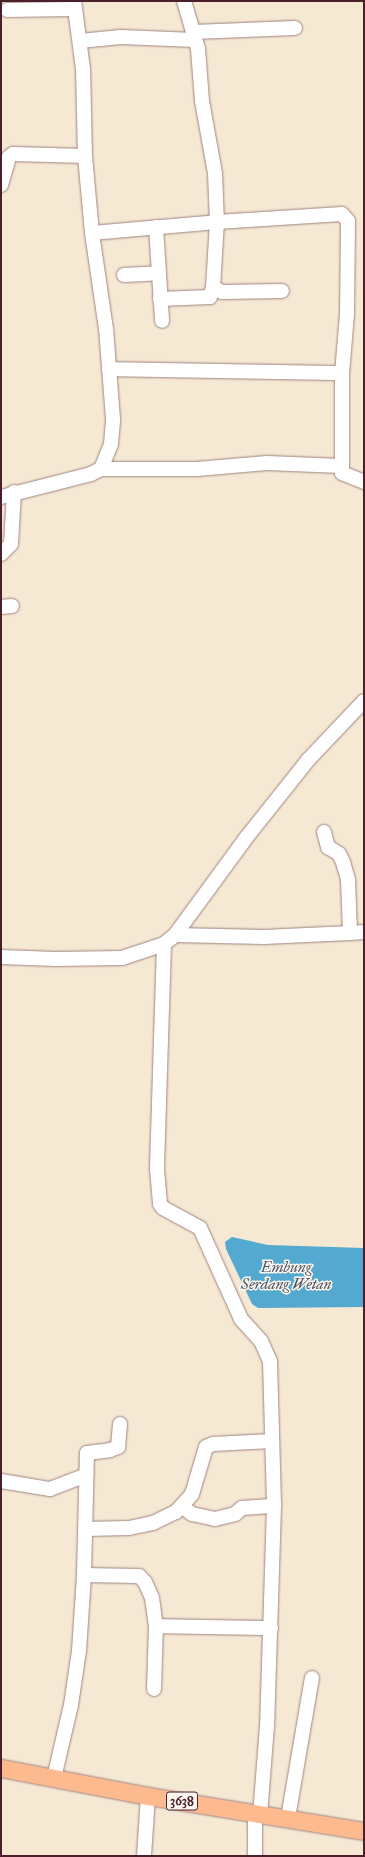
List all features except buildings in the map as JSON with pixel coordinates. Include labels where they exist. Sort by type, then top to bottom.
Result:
[{"type":"main road","name":"3638","points":[[1,1768],[148,1796],[364,1831]]},
{"type":"street","points":[[160,299],[210,297],[213,287],[217,222],[215,173],[202,101],[194,36],[184,1]]},
{"type":"street","points":[[7,10],[74,5],[80,41],[85,156],[92,233],[109,369],[113,420],[111,444],[100,469]]},
{"type":"street","points":[[80,41],[122,37],[194,36],[295,28]]},
{"type":"street","points":[[1,185],[9,157],[13,154],[85,156]]},
{"type":"street","points":[[92,233],[217,222],[345,215],[350,231],[347,314],[342,373],[341,466],[342,473],[364,482]]},
{"type":"street","points":[[156,227],[162,321]]},
{"type":"street","points":[[124,275],[159,273]]},
{"type":"street","points":[[213,287],[222,292],[282,291]]},
{"type":"street","points":[[109,369],[342,373]]},
{"type":"street","points":[[1,554],[11,544],[8,494],[71,481],[100,469],[197,469],[267,463],[341,466]]},
{"type":"street","points":[[255,1856],[257,1813],[268,1726],[274,1506],[271,1373],[268,1353],[261,1341],[241,1319],[200,1228],[163,1208],[160,1204],[157,1169],[169,940],[246,838],[308,760],[364,700]]},
{"type":"street","points":[[324,832],[328,847],[339,854],[344,862],[348,880],[350,933]]},
{"type":"street","points":[[1,957],[55,959],[122,958],[169,940],[364,932]]},
{"type":"street","points":[[54,1778],[74,1686],[84,1575],[87,1453],[110,1450],[118,1446],[120,1424]]},
{"type":"street","points":[[85,1528],[142,1527],[170,1515],[183,1506],[192,1494],[206,1447],[213,1444],[272,1441]]},
{"type":"street","points":[[1,1481],[50,1489],[86,1475]]},
{"type":"street","points":[[183,1506],[192,1514],[215,1519],[235,1514],[242,1508],[274,1506]]},
{"type":"street","points":[[84,1575],[139,1576],[143,1579],[152,1598],[156,1626],[154,1689]]},
{"type":"street","points":[[156,1626],[271,1628]]},
{"type":"street","points":[[288,1818],[312,1678]]},
{"type":"street","points":[[144,1856],[148,1796]]},
{"type":"water","name":"Embung Serdang Wetan","points":[[232,1237],[268,1245],[364,1248],[364,1307],[258,1308],[252,1304],[226,1249],[225,1242]]}]
